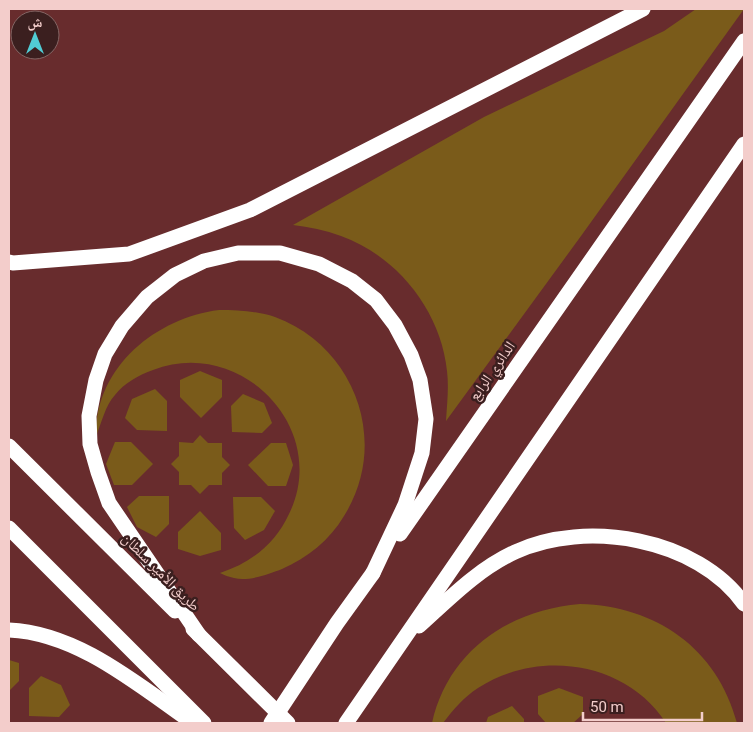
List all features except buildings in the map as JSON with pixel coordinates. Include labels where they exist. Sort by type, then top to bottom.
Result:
[{"type":"highway","points":[[9,262],[129,254],[250,210],[644,9]]},
{"type":"highway","name":"الدائري الرابع","points":[[271,723],[372,573],[744,42]]},
{"type":"highway","points":[[346,723],[744,144]]},
{"type":"highway","points":[[199,635],[109,503],[90,444],[89,416],[96,380],[105,354],[122,326],[147,297],[175,275],[204,261],[238,253],[280,253],[319,264],[352,281],[376,300],[395,325],[411,355],[420,380],[426,419],[422,453],[414,483],[372,573]]},
{"type":"highway","name":"طريق الأمير سلطان","points":[[9,446],[288,723]]},
{"type":"highway","points":[[9,528],[204,723]]},
{"type":"highway","points":[[401,642],[482,570],[516,552],[552,539],[596,535],[637,540],[678,553],[709,570],[739,596],[744,604]]},
{"type":"highway","points":[[9,630],[25,630],[59,640],[92,654],[193,723]]},
{"type":"highway","points":[[239,675],[296,723]]},
{"type":"shaded area","points":[[696,9],[744,9],[446,421],[448,377],[443,349],[436,327],[426,307],[413,288],[380,257],[361,245],[329,232],[293,225],[484,117],[664,31]]},
{"type":"shaded area","points":[[219,310],[247,311],[268,315],[303,331],[326,350],[345,374],[357,400],[364,429],[364,458],[358,488],[344,516],[332,533],[309,554],[282,569],[246,579],[232,578],[220,573],[252,558],[277,534],[289,514],[299,482],[298,450],[287,422],[269,397],[245,378],[217,366],[186,363],[153,370],[132,380],[112,399],[96,436],[98,411],[106,388],[118,368],[134,350],[152,335],[173,323]]},
{"type":"shaded area","points":[[200,371],[222,380],[222,397],[201,418],[180,397],[180,380]]},
{"type":"shaded area","points":[[155,389],[167,401],[167,431],[137,430],[125,418],[132,399]]},
{"type":"shaded area","points":[[243,394],[264,403],[272,423],[262,433],[232,432],[231,406]]},
{"type":"shaded area","points":[[200,435],[208,443],[222,443],[222,457],[230,465],[222,473],[222,485],[209,485],[200,494],[191,485],[179,485],[179,472],[171,464],[179,456],[179,442],[193,443]]},
{"type":"shaded area","points":[[115,442],[131,442],[153,464],[132,485],[114,485],[106,464]]},
{"type":"shaded area","points":[[271,443],[286,443],[293,465],[286,486],[268,486],[248,465]]},
{"type":"shaded area","points":[[139,496],[169,496],[169,524],[156,537],[137,527],[127,507]]},
{"type":"shaded area","points":[[233,497],[261,497],[275,511],[264,530],[245,540],[234,528]]},
{"type":"shaded area","points":[[200,511],[221,533],[221,550],[200,556],[178,549],[178,532]]},
{"type":"shaded area","points":[[580,604],[608,607],[634,613],[658,623],[680,636],[699,653],[715,673],[728,696],[737,723],[666,723],[649,702],[628,686],[605,674],[580,668],[553,666],[527,668],[502,676],[468,695],[443,723],[432,723],[440,697],[452,675],[467,655],[485,639],[506,625],[529,615],[554,608]]},
{"type":"shaded area","points":[[9,660],[19,663],[19,681],[9,691]]},
{"type":"shaded area","points":[[41,676],[61,685],[70,705],[59,717],[29,716],[29,688]]},
{"type":"shaded area","points":[[559,688],[583,697],[583,714],[573,723],[546,723],[538,714],[538,696]]},
{"type":"shaded area","points":[[512,706],[524,719],[524,723],[486,723],[488,717]]}]
